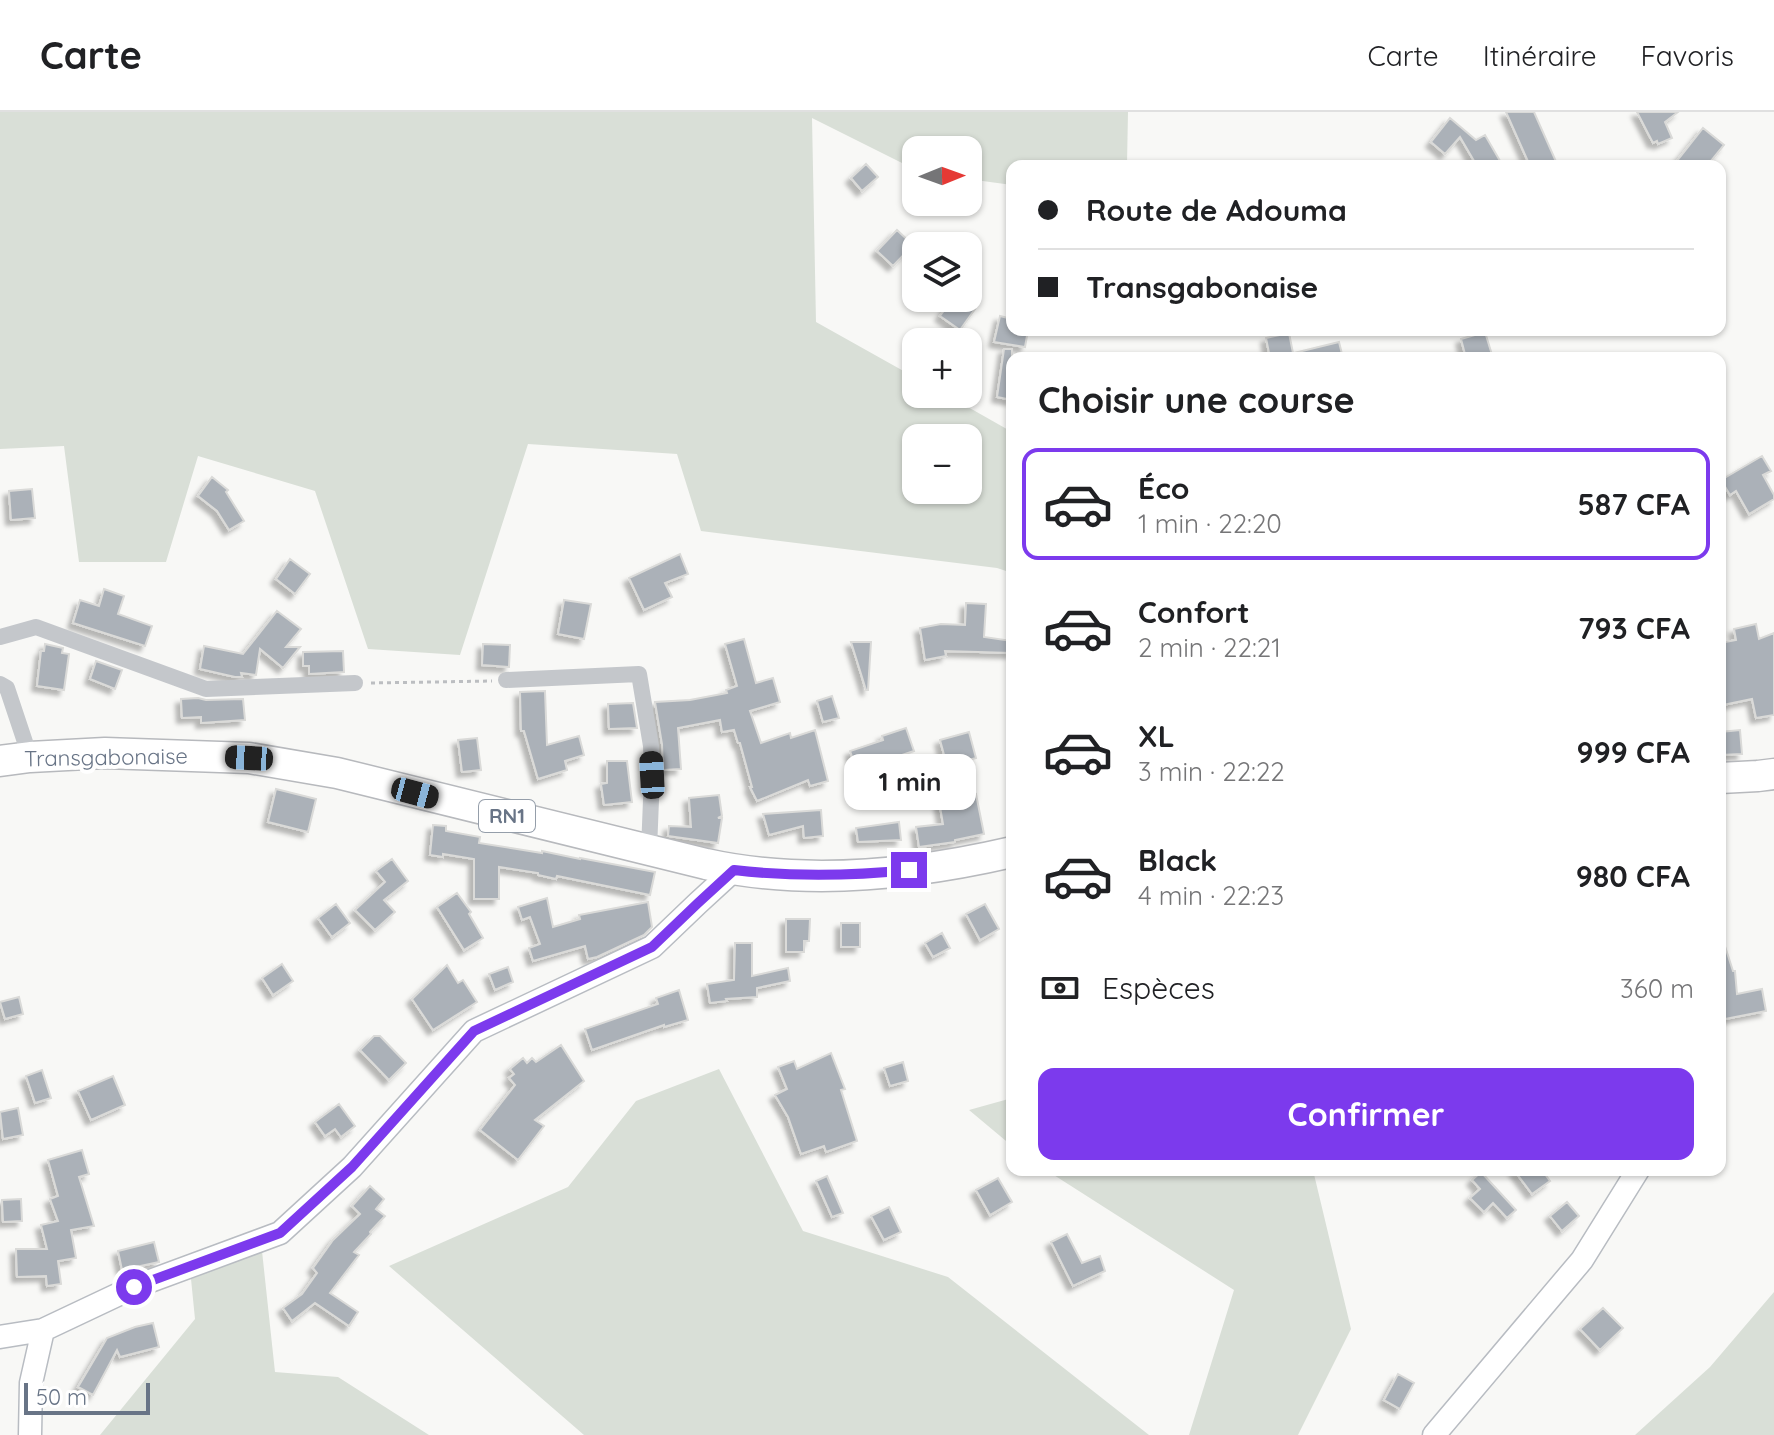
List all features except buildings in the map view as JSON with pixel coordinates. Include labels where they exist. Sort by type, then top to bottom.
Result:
[{"type":"highway","name":"Transgabonaise","points":[[0,761],[105,753],[261,759],[337,773],[734,870],[809,875],[888,872],[975,861],[1006,853]]},
{"type":"highway","points":[[1726,778],[1774,774]]},
{"type":"street","points":[[0,637],[36,627],[206,689],[355,683]]},
{"type":"street","points":[[506,680],[639,674],[651,746],[649,850]]},
{"type":"street","points":[[0,684],[7,688],[30,757]]},
{"type":"street","points":[[0,1337],[43,1330],[134,1287],[280,1233],[352,1167],[474,1031],[652,947],[734,870]]},
{"type":"street","points":[[1434,1435],[1582,1260],[1634,1176]]},
{"type":"street","points":[[30,1435],[31,1383],[43,1330]]},
{"type":"path","points":[[355,683],[506,680]]},
{"type":"shaded area","points":[[0,112],[1128,112],[1127,160],[1006,160],[1006,184],[982,181],[982,136],[902,136],[902,163],[812,118],[816,322],[902,370],[902,408],[970,408],[1006,429],[1006,571],[701,531],[677,454],[528,444],[460,655],[368,649],[315,491],[198,456],[166,562],[79,562],[64,446],[0,449]]},
{"type":"shaded area","points":[[719,1069],[803,1231],[948,1277],[1149,1435],[584,1435],[389,1266],[568,1187],[636,1101]]},
{"type":"shaded area","points":[[1006,1100],[1006,1141],[969,1110]]},
{"type":"shaded area","points":[[1055,1176],[1314,1176],[1351,1329],[1298,1435],[1189,1435],[1234,1290]]},
{"type":"shaded area","points":[[262,1251],[275,1372],[338,1377],[429,1435],[100,1435],[195,1319],[191,1279]]},
{"type":"shaded area","points":[[1774,1292],[1774,1435],[1635,1435],[1710,1367]]},
{"type":"route","points":[[134,1287],[280,1233],[352,1167],[474,1031],[652,947],[734,870],[809,875],[909,870]]}]
